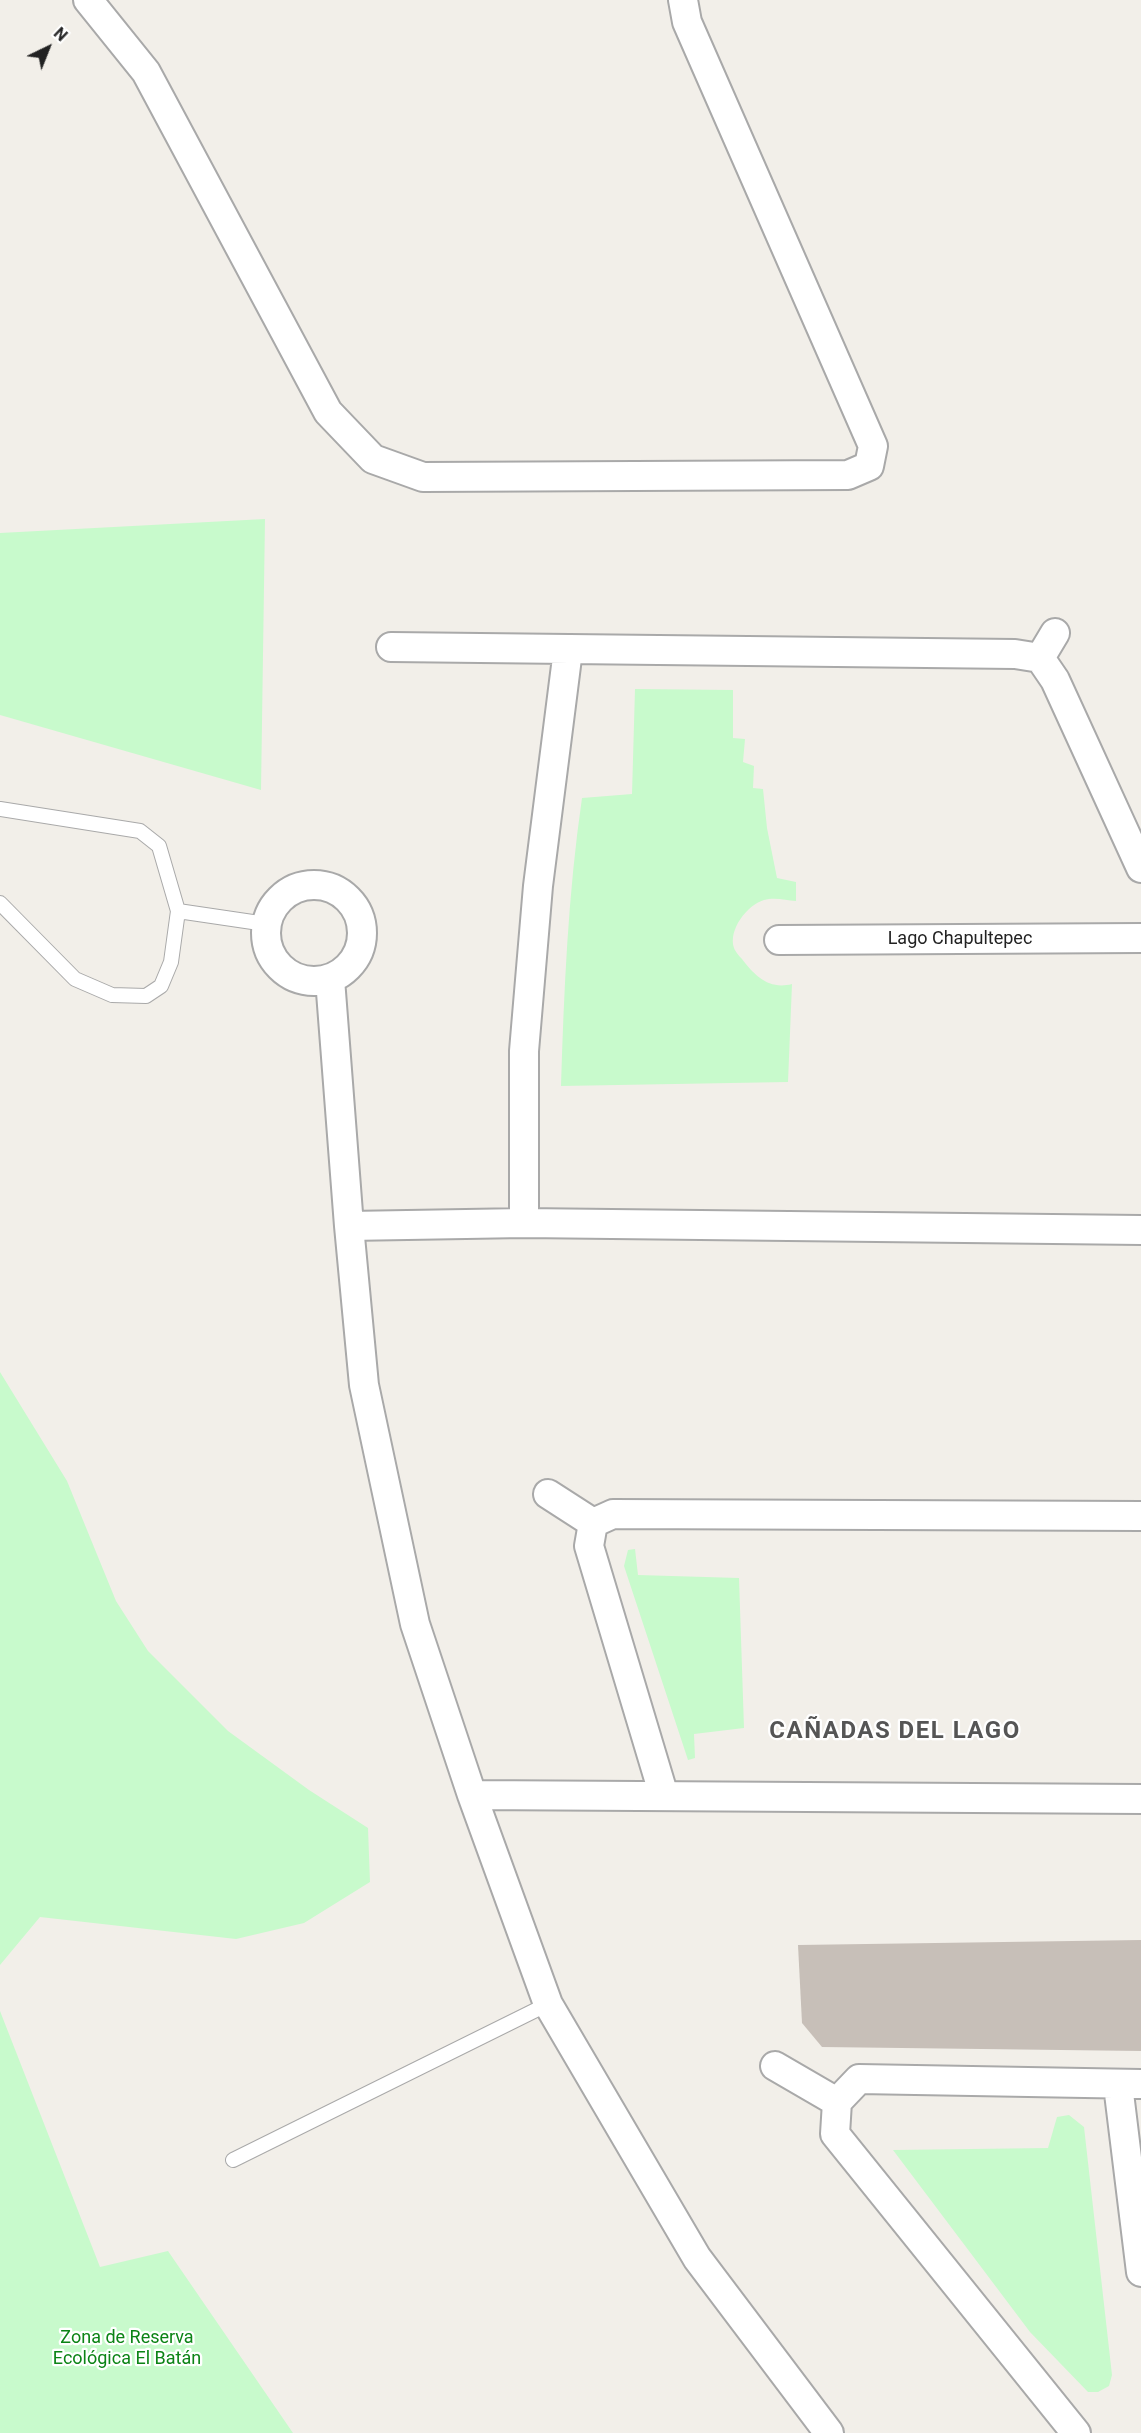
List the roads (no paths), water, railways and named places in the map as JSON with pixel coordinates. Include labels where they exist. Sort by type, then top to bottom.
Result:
[{"type":"street","points":[[88,0],[146,72],[328,412],[374,459],[423,477],[848,475],[868,466],[873,446],[692,33],[683,0]]},
{"type":"street","points":[[1040,658],[1055,633]]},
{"type":"street","points":[[391,647],[1015,654],[1040,658],[1054,680],[1141,868]]},
{"type":"street","points":[[524,1223],[524,1051],[538,886],[568,650]]},
{"type":"street","points":[[323,885],[346,896],[360,917],[362,942],[351,965],[330,979],[305,981],[282,970],[268,949],[266,924],[278,901],[298,887],[323,885]]},
{"type":"street","name":"Lago Chapultepec","points":[[779,940],[1141,938]]},
{"type":"street","points":[[330,979],[364,1385],[415,1624],[472,1795],[548,2004],[698,2258],[829,2433]]},
{"type":"street","points":[[349,1226],[524,1223],[1141,1230]]},
{"type":"street","points":[[548,1494],[592,1523]]},
{"type":"street","points":[[592,1523],[613,1514],[1141,1516]]},
{"type":"street","points":[[592,1523],[589,1546],[664,1796]]},
{"type":"street","points":[[472,1795],[1141,1799]]},
{"type":"street","points":[[775,2066],[837,2102]]},
{"type":"street","points":[[1076,2433],[836,2134],[837,2102],[859,2079],[1129,2084],[1141,2272]]},
{"type":"lane","points":[[0,809],[140,831],[159,846],[178,911],[171,962],[161,986],[146,996],[112,995],[75,979],[0,903]]},
{"type":"lane","points":[[178,911],[266,924]]},
{"type":"lane","points":[[233,2160],[548,2004]]},
{"type":"district","name":"CAÑADAS DEL LAGO","points":[[895,1732]]},
{"type":"park label","name":"Zona de Reserva Ecológica El Batán","points":[[127,2348]]}]
